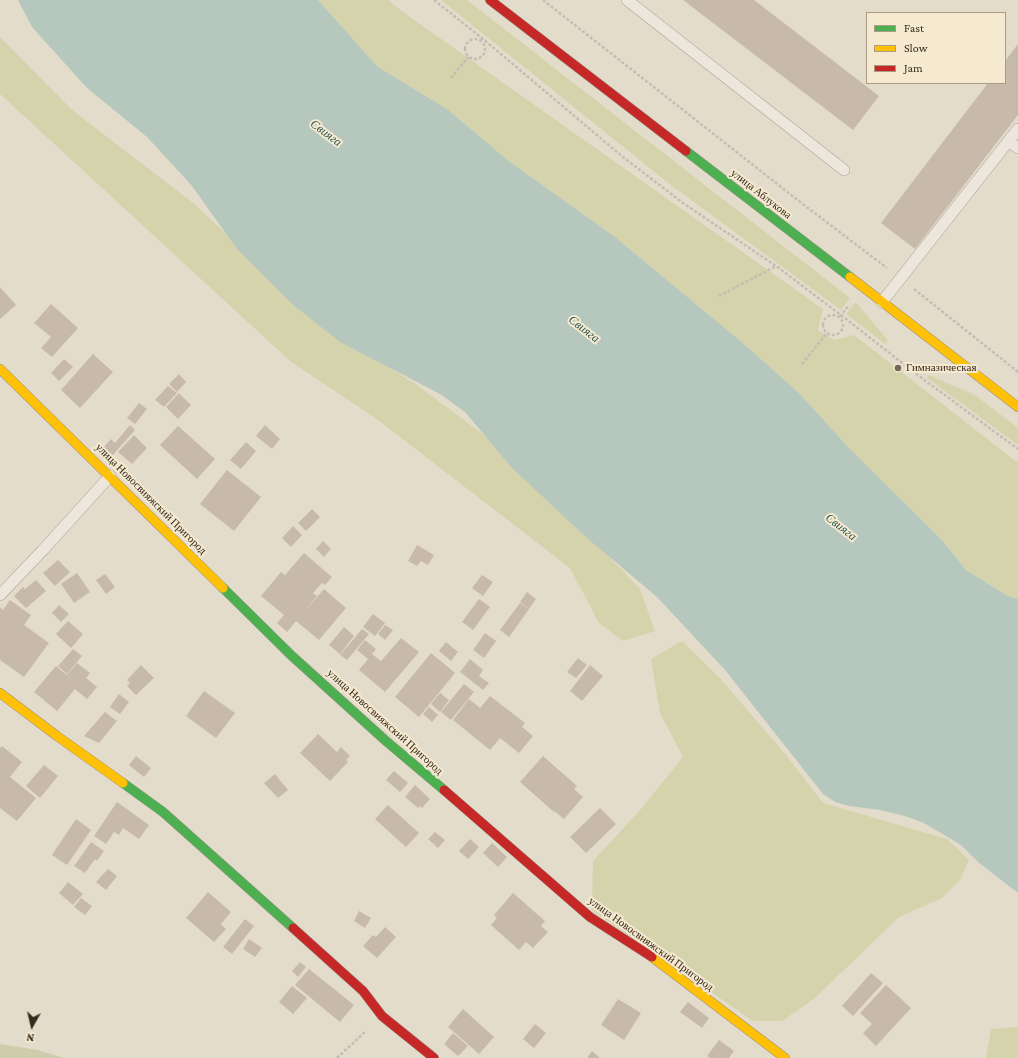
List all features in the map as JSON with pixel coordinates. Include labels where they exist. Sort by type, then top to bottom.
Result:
[{"type":"street","name":"улица Аблукова","points":[[490,0],[1018,407]]},
{"type":"street","name":"улица Новосвияжский Пригород","points":[[0,369],[292,656],[386,741],[590,917],[653,958],[785,1058]]},
{"type":"street","points":[[0,693],[57,736],[164,812],[363,991],[382,1016],[434,1058]]},
{"type":"lane","points":[[627,0],[844,170]]},
{"type":"lane","points":[[882,302],[1018,129]]},
{"type":"lane","points":[[1008,141],[1018,148]]},
{"type":"lane","points":[[0,595],[110,476]]},
{"type":"path","points":[[434,0],[623,157],[683,202],[776,266],[1018,449]]},
{"type":"path","points":[[543,0],[804,205],[900,278],[1018,372]]},
{"type":"path","points":[[469,40],[482,40],[484,53],[480,57],[474,59],[468,57],[465,52],[465,45],[469,40]]},
{"type":"path","points":[[450,78],[468,57]]},
{"type":"path","points":[[719,296],[776,266]]},
{"type":"path","points":[[834,315],[841,316],[843,329],[839,334],[833,335],[827,333],[823,328],[824,322],[828,317],[834,315]]},
{"type":"path","points":[[802,364],[827,333]]},
{"type":"path","points":[[337,1058],[382,1016]]},
{"type":"green space","points":[[318,0],[388,0],[823,309],[818,330],[834,340],[854,335],[1018,463],[1018,599],[1008,596],[966,570],[942,540],[850,449],[799,393],[744,344],[615,237],[510,162],[447,109],[378,67]]},
{"type":"green space","points":[[441,0],[467,0],[850,298],[841,310],[672,186]]},
{"type":"green space","points":[[0,37],[72,110],[192,202],[330,331],[414,383],[515,458],[640,589],[655,631],[623,641],[599,623],[570,568],[374,417],[290,361],[0,94]]},
{"type":"green space","points":[[856,302],[888,341],[885,344],[846,314]]},
{"type":"green space","points":[[929,375],[975,395],[1018,428],[1018,445],[927,378]]},
{"type":"green space","points":[[682,641],[719,677],[786,755],[823,803],[947,839],[969,860],[960,880],[942,898],[899,917],[815,998],[782,1021],[753,1021],[592,910],[593,861],[641,809],[683,757],[660,713],[651,659]]},
{"type":"green space","points":[[1018,1027],[1018,1058],[986,1058],[991,1029]]},
{"type":"green space","points":[[0,1044],[38,1050],[64,1058],[0,1058]]},
{"type":"water","name":"Свияга","points":[[18,0],[318,0],[378,67],[447,109],[510,162],[615,237],[744,344],[799,393],[850,449],[942,540],[966,570],[1008,596],[1018,599],[1018,893],[978,862],[961,845],[924,823],[905,816],[880,810],[849,806],[835,802],[823,794],[725,670],[657,597],[587,538],[511,467],[465,412],[440,394],[340,342],[292,304],[237,249],[192,186],[147,137],[87,88],[32,27]]},
{"type":"building","points":[[683,0],[754,0],[879,96],[853,130]]},
{"type":"building","points":[[1018,44],[1018,115],[915,249],[881,223],[987,84],[1006,84],[1006,60]]},
{"type":"building","points":[[0,287],[16,305],[0,319]]},
{"type":"building","points":[[51,304],[78,328],[52,357],[41,348],[51,337],[34,323]]},
{"type":"building","points":[[93,354],[113,372],[80,408],[61,390]]},
{"type":"building","points":[[64,359],[73,367],[59,381],[51,373]]},
{"type":"building","points":[[179,374],[186,382],[177,392],[169,384]]},
{"type":"building","points":[[168,386],[177,393],[164,407],[155,400]]},
{"type":"building","points":[[179,393],[191,405],[178,419],[166,407]]},
{"type":"building","points":[[139,403],[147,409],[135,424],[127,418]]},
{"type":"building","points":[[130,425],[135,430],[112,456],[103,448],[111,439],[115,443]]},
{"type":"building","points":[[265,425],[280,439],[272,449],[256,436]]},
{"type":"building","points":[[178,426],[215,459],[197,479],[160,445]]},
{"type":"building","points":[[134,435],[147,448],[132,464],[118,452]]},
{"type":"building","points":[[246,442],[256,451],[241,469],[230,460]]},
{"type":"building","points":[[227,470],[261,497],[234,531],[200,504]]},
{"type":"building","points":[[312,509],[320,517],[306,531],[298,523]]},
{"type":"building","points":[[293,526],[302,535],[291,547],[282,538]]},
{"type":"building","points":[[323,541],[331,549],[324,557],[316,549]]},
{"type":"building","points":[[417,545],[434,555],[428,565],[421,561],[417,566],[408,561]]},
{"type":"building","points":[[304,553],[332,577],[325,585],[322,583],[313,593],[317,596],[287,632],[277,623],[284,615],[261,596],[281,572],[285,575]]},
{"type":"building","points":[[58,560],[70,572],[55,586],[43,573]]},
{"type":"building","points":[[77,573],[90,592],[74,603],[61,584]]},
{"type":"building","points":[[105,574],[115,587],[106,594],[96,580]]},
{"type":"building","points":[[482,575],[493,582],[483,596],[472,588]]},
{"type":"building","points":[[36,580],[46,591],[26,608],[14,596],[23,587],[25,589]]},
{"type":"building","points":[[324,589],[346,608],[319,640],[296,621]]},
{"type":"building","points":[[527,592],[536,599],[529,609],[520,602]]},
{"type":"building","points":[[479,599],[490,607],[473,630],[462,622]]},
{"type":"building","points":[[10,600],[31,615],[24,625],[49,643],[24,677],[0,660],[0,607],[3,610]]},
{"type":"building","points":[[520,603],[529,609],[509,637],[500,630]]},
{"type":"building","points":[[59,605],[69,614],[61,622],[52,613]]},
{"type":"building","points":[[373,614],[385,623],[375,636],[363,627]]},
{"type":"building","points":[[68,621],[83,634],[71,648],[56,634]]},
{"type":"building","points":[[385,625],[393,630],[385,640],[378,634]]},
{"type":"building","points":[[344,627],[354,636],[340,654],[329,645]]},
{"type":"building","points":[[362,629],[369,634],[347,660],[340,655]]},
{"type":"building","points":[[485,633],[496,641],[484,658],[473,650]]},
{"type":"building","points":[[401,638],[419,652],[385,692],[359,670],[368,659],[357,650],[365,640],[376,649],[372,654],[381,661]]},
{"type":"building","points":[[446,642],[458,652],[451,661],[439,651]]},
{"type":"building","points":[[73,649],[82,656],[67,674],[58,666]]},
{"type":"building","points":[[431,653],[455,673],[419,717],[395,697]]},
{"type":"building","points":[[578,658],[587,665],[576,678],[567,672]]},
{"type":"building","points":[[470,659],[483,670],[479,676],[489,683],[483,690],[460,672]]},
{"type":"building","points":[[77,663],[90,673],[86,678],[97,687],[87,699],[75,689],[57,711],[34,692],[56,666],[67,675]]},
{"type":"building","points":[[141,665],[154,678],[136,695],[127,686],[130,683],[127,680]]},
{"type":"building","points":[[590,665],[603,676],[582,701],[570,691]]},
{"type":"building","points":[[464,684],[474,692],[451,720],[441,712]]},
{"type":"building","points":[[204,691],[235,713],[216,738],[186,716]]},
{"type":"building","points":[[440,693],[449,700],[440,712],[431,704]]},
{"type":"building","points":[[119,694],[129,702],[120,714],[110,707]]},
{"type":"building","points":[[490,696],[525,723],[522,727],[533,736],[519,753],[500,738],[490,750],[453,720],[469,699],[480,708]]},
{"type":"building","points":[[429,707],[438,715],[432,722],[423,714]]},
{"type":"building","points":[[105,712],[117,721],[99,743],[84,736]]},
{"type":"building","points":[[318,734],[337,752],[341,747],[350,756],[346,760],[348,762],[330,781],[300,753]]},
{"type":"building","points":[[2,746],[22,762],[10,777],[36,798],[17,821],[0,808],[0,748]]},
{"type":"building","points":[[136,756],[151,768],[144,777],[129,765]]},
{"type":"building","points":[[543,756],[577,786],[574,789],[583,797],[564,819],[520,782]]},
{"type":"building","points":[[44,765],[58,776],[40,798],[26,786]]},
{"type":"building","points":[[394,771],[408,783],[400,792],[386,780]]},
{"type":"building","points":[[275,774],[288,790],[278,798],[264,783]]},
{"type":"building","points":[[415,785],[430,799],[422,808],[420,806],[418,808],[405,797]]},
{"type":"building","points":[[117,802],[149,825],[139,839],[123,828],[119,835],[114,832],[106,844],[94,836]]},
{"type":"building","points":[[388,805],[419,833],[406,847],[375,819]]},
{"type":"building","points":[[600,808],[616,824],[586,853],[570,837]]},
{"type":"building","points":[[76,819],[91,830],[67,865],[52,855]]},
{"type":"building","points":[[435,832],[445,840],[438,848],[428,839]]},
{"type":"building","points":[[470,839],[479,847],[468,859],[459,851]]},
{"type":"building","points":[[91,842],[104,851],[97,861],[95,859],[85,873],[74,866]]},
{"type":"building","points":[[492,843],[507,857],[498,867],[483,853]]},
{"type":"building","points":[[108,869],[117,876],[106,890],[96,882]]},
{"type":"building","points":[[68,882],[83,894],[73,905],[59,893]]},
{"type":"building","points":[[208,892],[231,912],[221,924],[226,929],[214,942],[186,918]]},
{"type":"building","points":[[513,893],[545,921],[541,926],[548,932],[533,948],[526,942],[519,950],[491,925],[497,918],[494,915]]},
{"type":"building","points":[[81,898],[92,906],[85,915],[74,907]]},
{"type":"building","points":[[359,911],[371,918],[365,928],[354,921]]},
{"type":"building","points":[[245,919],[254,926],[232,954],[223,947]]},
{"type":"building","points":[[385,927],[396,937],[377,958],[363,946],[373,935],[376,937]]},
{"type":"building","points":[[249,939],[262,948],[255,957],[243,949]]},
{"type":"building","points":[[300,962],[306,967],[298,977],[292,971]]},
{"type":"building","points":[[309,969],[354,1005],[340,1022],[295,985]]},
{"type":"building","points":[[871,973],[883,983],[853,1016],[842,1006]]},
{"type":"building","points":[[886,985],[911,1008],[876,1046],[863,1033],[872,1024],[860,1013]]},
{"type":"building","points":[[292,986],[307,998],[293,1014],[279,1002]]},
{"type":"building","points":[[618,999],[641,1013],[624,1040],[601,1025]]},
{"type":"building","points":[[688,1002],[709,1018],[702,1028],[680,1012]]},
{"type":"building","points":[[463,1009],[494,1037],[479,1054],[448,1027]]},
{"type":"building","points":[[535,1024],[546,1033],[534,1048],[523,1039]]},
{"type":"building","points":[[453,1033],[468,1046],[458,1056],[444,1044]]},
{"type":"building","points":[[719,1040],[734,1051],[729,1058],[710,1058],[707,1056]]},
{"type":"building","points":[[592,1051],[600,1058],[587,1058]]},
{"type":"traffic: fast","points":[[686,151],[850,277]]},
{"type":"traffic: fast","points":[[223,588],[292,656],[386,741],[444,790]]},
{"type":"traffic: fast","points":[[123,783],[163,812],[293,928]]},
{"type":"traffic: slow","points":[[850,277],[1018,407]]},
{"type":"traffic: slow","points":[[0,369],[223,588]]},
{"type":"traffic: slow","points":[[0,693],[123,783]]},
{"type":"traffic: slow","points":[[652,957],[785,1058]]},
{"type":"traffic: jam","points":[[490,0],[686,151]]},
{"type":"traffic: jam","points":[[444,790],[590,917],[652,957]]},
{"type":"traffic: jam","points":[[293,928],[363,991],[382,1016],[434,1058]]},
{"type":"place","name":"Гимназическая","points":[[898,368]]}]
